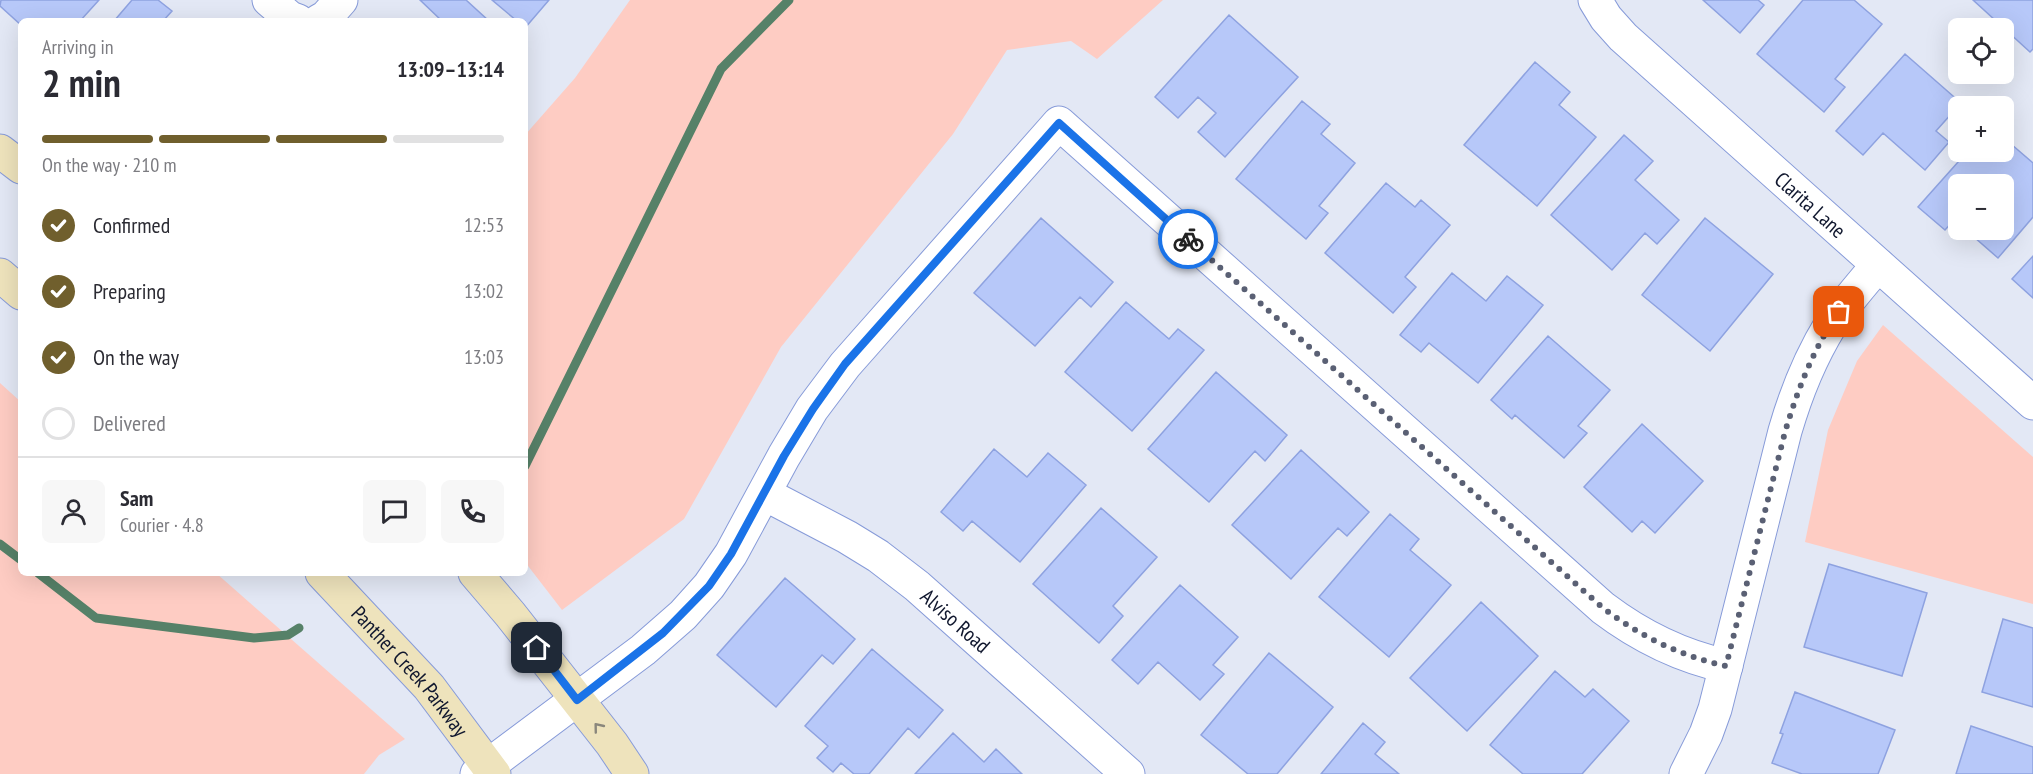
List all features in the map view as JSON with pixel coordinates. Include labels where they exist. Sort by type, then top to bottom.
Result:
[{"type":"main road","points":[[0,151],[18,165]]},
{"type":"main road","points":[[0,275],[18,290]]},
{"type":"main road","name":"Panther Creek Parkway","points":[[325,576],[429,687],[487,771]]},
{"type":"main road","points":[[478,576],[612,744],[632,774]]},
{"type":"street","points":[[269,0],[290,18]]},
{"type":"street","points":[[323,18],[341,0]]},
{"type":"street","name":"Clarita Lane","points":[[1595,0],[1606,18],[1623,37],[2033,403]]},
{"type":"street","points":[[487,771],[643,650],[682,615],[709,586],[731,554],[813,409],[845,364],[1059,123],[1603,608],[1631,628],[1661,645],[1686,655],[1726,666]]},
{"type":"street","points":[[1686,774],[1706,734],[1726,666],[1796,394],[1806,370],[1832,323],[1847,301],[1878,265]]},
{"type":"street","name":"Alviso Road","points":[[765,494],[847,537],[878,556],[917,586],[1128,774]]},
{"type":"shaded area","points":[[630,0],[1163,0],[1097,59],[1071,41],[1007,50],[953,134],[781,347],[684,519],[562,610],[528,566],[528,132],[575,78]]},
{"type":"shaded area","points":[[1883,325],[2033,457],[2033,604],[1805,542],[1828,430],[1857,361]]},
{"type":"shaded area","points":[[0,383],[18,399],[18,576],[219,576],[405,739],[379,755],[364,774],[0,774]]},
{"type":"building","points":[[1,0],[99,0],[83,18],[18,18],[18,22],[0,6]]},
{"type":"building","points":[[132,0],[158,0],[172,11],[166,18],[117,18]]},
{"type":"building","points":[[420,0],[466,0],[486,18],[439,18]]},
{"type":"building","points":[[492,0],[549,0],[528,24],[528,18],[513,18]]},
{"type":"building","points":[[1703,0],[1758,0],[1764,5],[1740,33]]},
{"type":"building","points":[[1803,0],[1854,0],[1882,24],[1835,79],[1845,87],[1824,112],[1757,54]]},
{"type":"building","points":[[1973,0],[2033,0],[2033,49],[2030,52],[2014,37],[2014,18],[1993,18]]},
{"type":"building","points":[[1229,15],[1298,77],[1225,157],[1198,132],[1216,113],[1198,97],[1178,118],[1155,97]]},
{"type":"building","points":[[1905,54],[1953,96],[1948,96],[1948,118],[1936,131],[1948,143],[1925,170],[1883,133],[1863,155],[1836,131]]},
{"type":"building","points":[[1535,62],[1570,92],[1559,105],[1596,137],[1537,206],[1464,145]]},
{"type":"building","points":[[1302,101],[1330,124],[1321,134],[1355,163],[1319,206],[1328,213],[1306,239],[1236,179]]},
{"type":"building","points":[[1624,135],[1653,161],[1635,180],[1679,220],[1657,244],[1645,233],[1612,270],[1551,215]]},
{"type":"building","points":[[2014,147],[2033,163],[2033,217],[2014,239],[2014,174],[1948,174],[1948,227],[1945,230],[1918,207],[1958,162],[2014,162]]},
{"type":"building","points":[[1386,183],[1415,207],[1421,200],[1450,225],[1405,277],[1416,287],[1393,313],[1325,253]]},
{"type":"building","points":[[1041,218],[1113,282],[1091,307],[1080,297],[1035,346],[974,293]]},
{"type":"building","points":[[1705,218],[1773,274],[1710,351],[1642,295]]},
{"type":"building","points":[[1977,240],[2013,240],[1998,258]]},
{"type":"building","points":[[2033,256],[2033,298],[2012,279]]},
{"type":"building","points":[[1452,273],[1486,301],[1507,276],[1543,305],[1478,383],[1429,343],[1421,352],[1400,335]]},
{"type":"building","points":[[1126,302],[1169,339],[1178,329],[1204,350],[1132,431],[1065,372]]},
{"type":"building","points":[[1548,336],[1610,390],[1578,426],[1587,433],[1564,458],[1515,415],[1512,419],[1491,400]]},
{"type":"building","points":[[1216,372],[1287,435],[1265,461],[1255,451],[1209,502],[1148,449]]},
{"type":"building","points":[[1642,424],[1703,481],[1655,533],[1642,521],[1632,532],[1584,487]]},
{"type":"building","points":[[994,449],[1027,477],[1048,453],[1086,485],[1020,562],[972,521],[963,531],[941,512]]},
{"type":"building","points":[[1301,450],[1369,512],[1347,536],[1338,528],[1291,579],[1232,525]]},
{"type":"building","points":[[1101,508],[1157,557],[1113,606],[1123,616],[1099,643],[1033,584]]},
{"type":"building","points":[[1390,514],[1419,539],[1410,550],[1451,585],[1389,657],[1319,597]]},
{"type":"building","points":[[1829,564],[1927,593],[1902,676],[1804,647]]},
{"type":"building","points":[[785,578],[855,639],[833,664],[822,655],[776,707],[717,655]]},
{"type":"building","points":[[1180,585],[1238,637],[1213,665],[1224,674],[1200,700],[1158,662],[1138,684],[1112,660]]},
{"type":"building","points":[[1481,602],[1538,656],[1467,731],[1410,678]]},
{"type":"building","points":[[2003,619],[2033,628],[2033,707],[1982,692]]},
{"type":"building","points":[[872,649],[943,710],[919,738],[908,728],[869,774],[854,774],[841,763],[833,772],[817,758],[828,746],[805,726]]},
{"type":"building","points":[[1269,653],[1333,707],[1277,774],[1248,774],[1201,735]]},
{"type":"building","points":[[1555,671],[1585,697],[1593,689],[1629,721],[1582,774],[1523,774],[1490,745]]},
{"type":"building","points":[[1795,692],[1895,730],[1878,774],[1802,774],[1772,763]]},
{"type":"building","points":[[1363,723],[1385,742],[1375,754],[1399,774],[1321,774]]},
{"type":"building","points":[[1971,726],[2033,747],[2033,774],[1956,774]]},
{"type":"building","points":[[953,733],[984,762],[996,749],[1022,774],[915,774]]},
{"type":"waterway","points":[[528,460],[721,69],[789,0]]},
{"type":"waterway","points":[[0,544],[18,558]]},
{"type":"waterway","points":[[42,576],[96,618],[254,638],[288,635],[299,628]]},
{"type":"way so far","points":[[1188,239],[1603,608],[1636,632],[1661,645],[1686,655],[1726,666],[1796,394],[1818,346],[1839,312]]},
{"type":"route","points":[[537,648],[577,700],[643,650],[682,615],[709,586],[731,554],[803,424],[845,364],[1059,123],[1188,239]]}]
